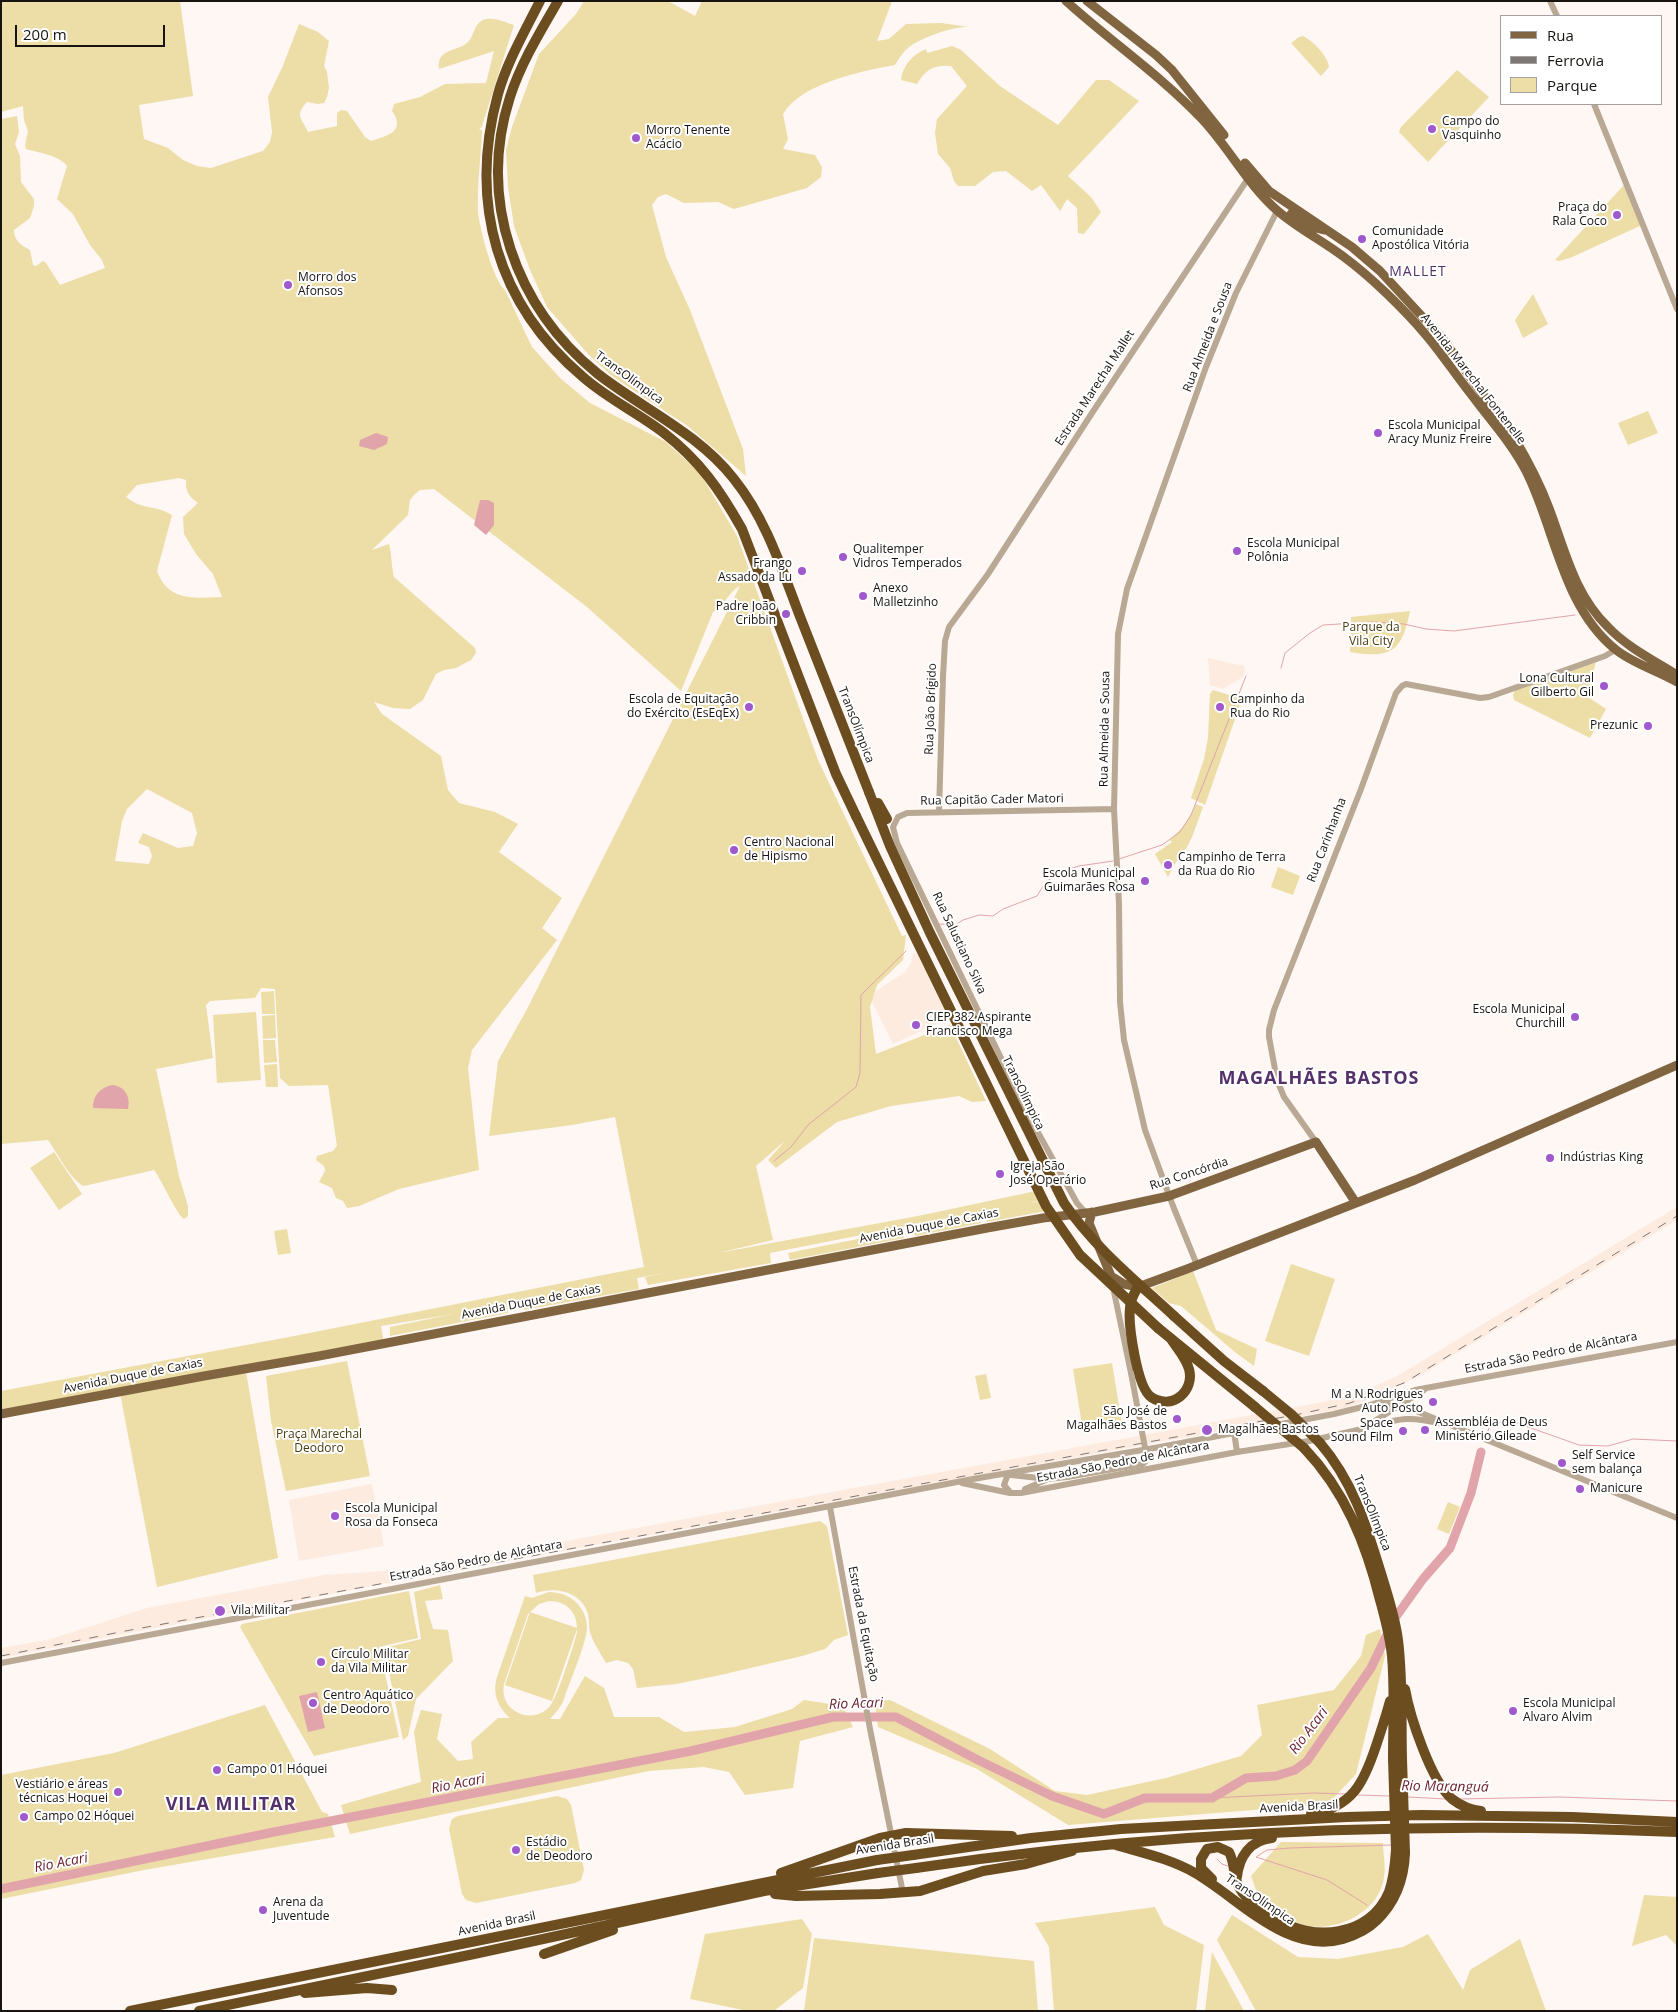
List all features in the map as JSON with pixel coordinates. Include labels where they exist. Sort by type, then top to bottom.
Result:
[{"type":"highway","name":"TransOlímpica","points":[[540,1],[508,68],[498,94],[493,116],[486,178],[491,229],[500,258],[524,308],[546,341],[584,379],[663,432],[686,451],[704,469],[727,502],[742,529],[836,774],[1046,1206],[1080,1255],[1158,1328],[1304,1448],[1326,1474],[1347,1506],[1365,1548],[1389,1635],[1393,1670],[1400,1852],[1403,1875],[1395,1897],[1382,1916],[1354,1936],[1332,1942],[1312,1942],[1290,1936],[1274,1928],[1223,1890],[1196,1874],[1169,1861],[1110,1844]]},
{"type":"highway","name":"TransOlímpica","points":[[558,1],[520,72],[510,97],[504,120],[499,150],[499,180],[505,233],[512,257],[536,306],[559,337],[578,356],[614,385],[676,427],[717,460],[744,492],[769,538],[890,846],[930,933],[1064,1203],[1085,1232],[1101,1249],[1224,1361],[1291,1414],[1320,1443],[1339,1467],[1357,1501],[1390,1601],[1396,1628],[1400,1657],[1397,1759]]},
{"type":"highway","points":[[830,692],[839,709],[883,815],[887,820]]},
{"type":"highway","points":[[1138,1287],[1131,1299],[1130,1320],[1140,1379],[1145,1390],[1151,1396],[1164,1401],[1182,1396],[1187,1390],[1190,1376],[1189,1367],[1185,1359],[1171,1339]]},
{"type":"highway","points":[[1400,1657],[1409,1708],[1439,1783],[1452,1799],[1475,1810],[1572,1817]]},
{"type":"highway","points":[[1283,1820],[1325,1811],[1342,1803],[1353,1794],[1362,1782],[1371,1760],[1394,1688]]},
{"type":"highway","name":"Avenida Brasil","points":[[130,2011],[416,1953],[761,1887],[876,1860],[1031,1838],[1121,1829],[1421,1815],[1572,1817],[1676,1830]]},
{"type":"highway","points":[[1237,1883],[1241,1859],[1251,1846],[1258,1842],[1267,1839],[1370,1832],[1378,1829]]},
{"type":"highway","name":"Avenida Brasil","points":[[199,2011],[715,1902],[761,1887],[1005,1855],[1182,1838],[1378,1829],[1676,1830]]},
{"type":"highway","points":[[761,1887],[892,1835],[915,1832],[1031,1838]]},
{"type":"highway","points":[[761,1887],[796,1896],[920,1891],[983,1872],[1048,1859],[1087,1846]]},
{"type":"highway","points":[[1223,1890],[1201,1868],[1201,1859],[1207,1849],[1218,1847],[1229,1852],[1237,1883]]},
{"type":"highway","name":"TransOlímpica","points":[[1237,1883],[1241,1891],[1253,1903],[1292,1927],[1311,1932],[1343,1930],[1363,1922],[1383,1902],[1392,1881],[1400,1852]]},
{"type":"highway","points":[[544,1954],[602,1933],[707,1908],[715,1902]]},
{"type":"highway","points":[[279,1994],[322,1993],[367,1988],[392,1990]]},
{"type":"main road","name":"Avenida Marechal Fontenelle","points":[[1066,1],[1100,32],[1152,72],[1207,124],[1277,211],[1339,253],[1368,276],[1419,327],[1500,430],[1525,469],[1567,580],[1594,626],[1615,650],[1630,660],[1677,682]]},
{"type":"main road","name":"Avenida Marechal Fontenelle","points":[[1087,1],[1167,64],[1263,186],[1352,246],[1380,271],[1431,324],[1515,439],[1549,508],[1577,585],[1585,600],[1607,627],[1630,646],[1677,675]]},
{"type":"main road","points":[[1100,32],[1108,28],[1111,21]]},
{"type":"main road","points":[[1152,72],[1157,65],[1167,64]]},
{"type":"main road","points":[[1277,211],[1287,212],[1319,230],[1329,231]]},
{"type":"main road","points":[[1445,360],[1451,350]]},
{"type":"main road","points":[[1445,360],[1456,359]]},
{"type":"main road","points":[[1607,627],[1618,640],[1615,650]]},
{"type":"main road","points":[[1088,1212],[1089,1223],[1111,1276],[1124,1284],[1138,1287],[1414,1180],[1677,1065]]},
{"type":"main road","name":"Rua Concórdia","points":[[1066,1216],[1169,1196],[1316,1142]]},
{"type":"main road","name":"Rua Carinhanha","points":[[1316,1142],[1356,1203]]},
{"type":"main road","points":[[1066,1216],[1093,1231]]},
{"type":"main road","name":"Avenida Duque de Caxias","points":[[1,1414],[319,1356],[977,1230],[1066,1216]]},
{"type":"street","points":[[1550,1],[1557,15]]},
{"type":"street","points":[[1594,105],[1677,309]]},
{"type":"street","name":"Estrada Marechal Mallet","points":[[960,610],[992,569],[1092,413],[1249,177]]},
{"type":"street","name":"Rua Almeida e Sousa","points":[[1197,1265],[1145,1130],[1124,1040],[1120,1002],[1120,940],[1114,809],[1118,638],[1127,588],[1222,326],[1236,293],[1277,211]]},
{"type":"street","name":"Rua João Brígido","points":[[939,812],[945,641],[949,627],[960,610]]},
{"type":"street","name":"Rua Carinhanha","points":[[1316,1142],[1284,1097],[1278,1080],[1269,1030],[1274,1010],[1361,789],[1396,694],[1406,684],[1480,698],[1489,697],[1605,656],[1615,650]]},
{"type":"street","name":"Rua Capitão Cader Matori","points":[[897,842],[893,827],[898,817],[907,813],[1114,809]]},
{"type":"street","name":"Rua Salustiano Silva","points":[[897,842],[1030,1118],[1077,1203],[1088,1212]]},
{"type":"street","points":[[1048,1479],[1014,1493],[1006,1490],[1004,1485],[1008,1474],[1048,1479],[1143,1464],[1146,1461],[1147,1456],[1111,1276]]},
{"type":"street","points":[[1121,1324],[1123,1300],[1128,1293],[1138,1287]]},
{"type":"street","name":"Estrada São Pedro de Alcântara","points":[[1,1663],[956,1482],[1160,1447],[1334,1414],[1370,1405],[1415,1390],[1677,1342]]},
{"type":"street","name":"Estrada São Pedro de Alcântara","points":[[956,1482],[1014,1493],[1237,1452],[1310,1441],[1362,1428],[1430,1387]]},
{"type":"street","points":[[1370,1405],[1400,1405],[1424,1413],[1453,1427],[1677,1518]]},
{"type":"street","points":[[1362,1428],[1403,1418],[1419,1419],[1453,1427]]},
{"type":"street","points":[[1234,1432],[1237,1452]]},
{"type":"street","name":"Estrada da Equitação","points":[[830,1507],[870,1729],[903,1893]]},
{"type":"shaded area","points":[[376,433],[388,437],[387,444],[374,450],[359,446],[360,440]]},
{"type":"shaded area","points":[[480,500],[488,500],[494,503],[494,525],[486,535],[474,525]]},
{"type":"shaded area","points":[[1208,658],[1244,666],[1243,677],[1223,689],[1210,685]]},
{"type":"shaded area","points":[[917,953],[949,1018],[893,1044],[871,1000],[876,991],[905,972],[911,963],[913,954]]},
{"type":"shaded area","points":[[112,1085],[120,1087],[128,1096],[128,1109],[93,1108],[94,1099],[98,1093]]},
{"type":"shaded area","points":[[1677,1207],[1677,1220],[1419,1376],[1346,1408],[398,1581],[1,1658],[1,1648],[51,1639],[147,1608],[324,1575],[413,1569],[1323,1402],[1364,1391],[1397,1376]]},
{"type":"shaded area","name":"Escola Municipal Rosa da Fonseca","points":[[372,1484],[384,1546],[299,1561],[289,1500]]},
{"type":"shaded area","points":[[317,1692],[325,1728],[308,1732],[299,1696]]},
{"type":"green space","points":[[1,1],[180,1],[193,96],[139,105],[144,139],[168,148],[183,160],[197,166],[211,168],[263,151],[270,142],[272,132],[268,97],[282,68],[299,24],[318,32],[329,41],[324,66],[327,72],[329,88],[327,97],[324,103],[307,102],[300,114],[308,132],[337,126],[337,113],[341,110],[347,111],[365,137],[371,141],[389,135],[396,128],[396,118],[392,111],[394,104],[420,97],[445,84],[486,83],[494,51],[439,69],[441,57],[468,42],[477,25],[483,20],[495,19],[514,25],[482,126],[479,130],[482,130],[478,211],[491,265],[532,347],[560,378],[590,403],[666,442],[700,473],[737,536],[818,760],[902,936],[906,935],[903,960],[877,985],[870,1007],[876,1054],[950,1025],[986,1101],[972,1102],[959,1096],[891,1106],[837,1122],[776,1168],[768,1160],[786,1140],[756,1166],[773,1240],[718,1253],[923,1215],[1036,1191],[1041,1200],[1029,1203],[1042,1201],[1046,1211],[987,1222],[983,1211],[770,1253],[771,1263],[648,1285],[645,1277],[668,1272],[637,1278],[639,1289],[524,1310],[522,1301],[507,1304],[508,1313],[390,1336],[390,1327],[453,1314],[381,1326],[384,1343],[246,1372],[278,1558],[157,1587],[120,1393],[1,1415],[1,1391],[284,1338],[644,1267],[615,1117],[489,1136],[498,1061],[526,1011],[740,586],[713,612],[681,691],[587,607],[434,489],[420,490],[414,495],[410,500],[408,515],[372,550],[389,544],[394,577],[475,648],[476,653],[471,660],[456,668],[444,670],[436,674],[423,700],[410,709],[393,708],[374,702],[382,714],[441,756],[448,790],[459,803],[495,812],[518,824],[499,852],[562,898],[542,928],[557,940],[472,1050],[468,1068],[479,1170],[399,1189],[359,1206],[347,1208],[343,1201],[336,1198],[332,1188],[319,1182],[325,1171],[324,1166],[316,1160],[317,1156],[333,1151],[337,1146],[328,1085],[289,1086],[280,1078],[275,989],[261,988],[255,998],[210,1001],[206,1005],[213,1058],[156,1069],[179,1176],[188,1206],[188,1216],[184,1219],[154,1170],[84,1186],[69,1172],[48,1140],[1,1144],[1,119],[17,116],[19,132],[15,144],[20,156],[21,182],[34,199],[34,206],[30,218],[14,230],[14,234],[19,242],[30,250],[33,265],[36,266],[43,261],[46,263],[60,285],[105,268],[73,214],[57,199],[67,166],[59,159],[26,149],[28,131],[24,120],[23,106],[1,112]],"holes":[[[179,478],[186,480],[188,493],[198,503],[183,517],[184,534],[196,554],[213,574],[222,597],[202,598],[184,596],[168,588],[157,571],[172,515],[143,506],[126,497],[137,485]],[[147,789],[192,813],[197,833],[193,846],[178,848],[143,833],[138,843],[149,847],[152,856],[149,864],[115,861],[122,821],[127,809]]]},
{"type":"green space","points":[[584,1],[668,1],[695,16],[702,1],[892,1],[877,41],[889,39],[906,24],[941,23],[969,27],[955,28],[930,36],[909,47],[895,65],[833,80],[803,94],[792,103],[783,114],[788,139],[783,149],[815,155],[822,167],[821,177],[807,188],[734,209],[718,202],[684,203],[666,194],[658,197],[652,205],[666,257],[690,310],[743,449],[746,476],[689,427],[612,376],[589,355],[547,307],[530,270],[514,226],[508,187],[506,150],[512,127],[539,54],[576,14]]},
{"type":"green space","points":[[1303,36],[1311,41],[1326,58],[1329,67],[1321,76],[1291,43]]},
{"type":"green space","points":[[952,46],[961,50],[1000,86],[1058,125],[1096,80],[1109,80],[1139,101],[1068,176],[1091,197],[1101,212],[1084,234],[1078,233],[1077,208],[1067,199],[1060,211],[1041,185],[1032,191],[1006,171],[993,172],[975,186],[958,186],[954,181],[950,168],[938,154],[935,133],[937,119],[967,86],[951,66],[940,66],[931,69],[923,75],[917,84],[901,80],[906,65],[916,54],[926,49],[927,53]]},
{"type":"green space","points":[[1457,70],[1489,97],[1428,162],[1399,132],[1401,127]]},
{"type":"green space","name":"Praça do Rala Coco","points":[[1624,185],[1642,225],[1570,258],[1559,261],[1555,260]]},
{"type":"green space","points":[[1533,294],[1548,324],[1523,338],[1515,320]]},
{"type":"green space","points":[[1648,411],[1658,433],[1628,445],[1618,423]]},
{"type":"green space","name":"Parque da Vila City","points":[[1410,611],[1403,635],[1393,649],[1385,653],[1376,654],[1350,652],[1351,617]]},
{"type":"green space","points":[[1596,661],[1588,697],[1606,709],[1590,738],[1514,700],[1515,690]]},
{"type":"green space","points":[[1213,690],[1242,699],[1205,805],[1191,798],[1204,759],[1208,738],[1210,694]]},
{"type":"green space","points":[[1196,804],[1203,807],[1192,837],[1168,877],[1155,854],[1172,842],[1169,840],[1185,824]]},
{"type":"green space","points":[[1278,867],[1300,876],[1293,895],[1271,887]]},
{"type":"green space","points":[[274,991],[275,1014],[262,1014],[261,992]]},
{"type":"green space","points":[[256,1012],[261,1080],[217,1083],[213,1015]]},
{"type":"green space","points":[[275,1015],[276,1038],[263,1039],[262,1016]]},
{"type":"green space","points":[[263,1040],[275,1040],[277,1062],[264,1063]]},
{"type":"green space","points":[[277,1064],[278,1087],[266,1087],[264,1065]]},
{"type":"green space","points":[[54,1152],[82,1194],[59,1210],[30,1168]]},
{"type":"green space","points":[[978,1216],[981,1223],[915,1236],[913,1228]]},
{"type":"green space","points":[[287,1229],[291,1253],[278,1255],[274,1231]]},
{"type":"green space","points":[[903,1230],[904,1238],[790,1260],[788,1253]]},
{"type":"green space","points":[[1291,1264],[1335,1279],[1309,1356],[1265,1341]]},
{"type":"green space","points":[[1193,1271],[1216,1330],[1257,1349],[1254,1366],[1181,1306],[1169,1303],[1152,1288]]},
{"type":"green space","name":"Praça Marechal Deodoro","points":[[347,1361],[370,1476],[286,1491],[271,1421],[266,1376]]},
{"type":"green space","points":[[1112,1363],[1122,1424],[1083,1431],[1073,1369]]},
{"type":"green space","points":[[986,1374],[991,1398],[980,1400],[975,1376]]},
{"type":"green space","points":[[1448,1502],[1460,1507],[1449,1534],[1437,1529]]},
{"type":"green space","points":[[820,1521],[827,1526],[848,1635],[834,1640],[825,1649],[802,1656],[676,1684],[637,1688],[633,1669],[628,1663],[617,1660],[606,1663],[591,1635],[587,1611],[579,1599],[566,1592],[559,1591],[551,1590],[536,1593],[533,1575]]},
{"type":"green space","points":[[440,1585],[443,1599],[425,1601],[433,1629],[448,1630],[453,1661],[416,1699],[408,1736],[403,1740],[384,1648],[421,1639],[414,1592]]},
{"type":"green space","name":"Círculo Militar da Vila Militar","points":[[409,1591],[418,1638],[379,1647],[399,1737],[314,1756],[240,1627],[242,1624]]},
{"type":"green space","points":[[549,1592],[563,1595],[576,1602],[584,1613],[586,1620],[586,1635],[577,1664],[563,1702],[550,1719],[560,1719],[585,1676],[604,1688],[614,1717],[659,1717],[684,1732],[735,1727],[792,1709],[804,1700],[843,1706],[853,1727],[800,1741],[793,1788],[745,1795],[729,1772],[704,1767],[649,1771],[350,1834],[341,1805],[421,1782],[414,1732],[421,1710],[442,1714],[437,1739],[458,1761],[473,1759],[471,1742],[498,1718],[510,1718],[497,1700],[495,1689],[497,1677],[525,1596],[532,1598]],"holes":[[[549,1601],[565,1605],[573,1612],[577,1628],[530,1612],[539,1604]],[[530,1612],[505,1685],[552,1701],[577,1629],[561,1682],[553,1701],[547,1709],[538,1714],[524,1715],[509,1706],[503,1692],[504,1684]]]},
{"type":"green space","points":[[1380,1629],[1385,1656],[1356,1774],[1328,1804],[1068,1825],[977,1769],[878,1727],[875,1701],[890,1700],[990,1749],[1055,1791],[1087,1795],[1166,1778],[1241,1756],[1262,1735],[1257,1705],[1334,1690],[1361,1656],[1366,1635]]},
{"type":"green space","points":[[265,1705],[322,1812],[328,1814],[335,1837],[144,1870],[1,1899],[1,1775],[114,1753]]},
{"type":"green space","name":"Estádio de Deodoro","points":[[557,1796],[567,1799],[571,1805],[584,1870],[581,1880],[575,1883],[476,1903],[466,1900],[462,1894],[449,1829],[452,1819],[458,1816]]},
{"type":"green space","points":[[1281,1842],[1383,1843],[1385,1873],[1381,1889],[1365,1910],[1342,1923],[1316,1927],[1304,1925],[1288,1918],[1260,1901],[1251,1876]]},
{"type":"green space","points":[[1644,1895],[1677,1897],[1677,1946],[1666,1935],[1632,1946]]},
{"type":"green space","points":[[1155,1907],[1164,1925],[1204,1945],[1196,2011],[1054,2011],[1049,1947],[1035,1923]]},
{"type":"green space","points":[[1232,1915],[1298,1957],[1338,1959],[1403,1947],[1428,1934],[1463,1990],[1470,1970],[1520,1939],[1546,2011],[1256,2011],[1217,1940]]},
{"type":"green space","points":[[802,1919],[812,1934],[803,1988],[774,2011],[748,2011],[690,1999],[705,1934]]},
{"type":"green space","points":[[814,1938],[1034,1961],[1038,2011],[804,2011]]},
{"type":"green space","points":[[1212,1952],[1244,2011],[1205,2011]]},
{"type":"waterway","points":[[1281,668],[1285,653],[1323,625],[1372,622],[1404,624],[1426,629],[1454,631],[1575,615]]},
{"type":"waterway","points":[[1119,859],[1162,845],[1180,832],[1191,815],[1246,676]]},
{"type":"waterway","points":[[939,924],[955,925],[963,920],[979,915],[993,916],[1003,909],[1037,896],[1045,883],[1058,873],[1079,866],[1113,861]]},
{"type":"waterway","points":[[774,1161],[791,1147],[808,1125],[856,1087],[860,1073],[861,995],[906,951]]},
{"type":"waterway","points":[[1486,1436],[1491,1423],[1514,1422],[1579,1445],[1608,1446],[1633,1439],[1677,1441]]},
{"type":"waterway","name":"Rio Acari","points":[[1,1889],[269,1833],[691,1751],[833,1717],[896,1717],[1052,1796],[1104,1814],[1145,1798],[1212,1798],[1246,1778],[1276,1776],[1295,1770],[1307,1761],[1371,1668],[1395,1618],[1423,1579],[1450,1548],[1471,1493],[1481,1452]]},
{"type":"waterway","name":"Rio Maranguá","points":[[1212,1798],[1313,1793],[1346,1794]]},
{"type":"waterway","name":"Rio Maranguá","points":[[1358,1795],[1389,1796]]},
{"type":"waterway","name":"Rio Maranguá","points":[[1408,1797],[1446,1799]]},
{"type":"waterway","name":"Rio Maranguá","points":[[1460,1799],[1559,1797],[1677,1801]]},
{"type":"waterway","points":[[1367,1905],[1327,1880],[1256,1857],[1267,1850],[1392,1845]]},
{"type":"waterway","points":[[1217,1859],[1222,1864],[1228,1866]]},
{"type":"railway","points":[[1,1656],[120,1632],[1300,1414],[1350,1403],[1404,1383],[1677,1216]]},
{"type":"place","name":"Campo do Vasquinho","points":[[1432,129]]},
{"type":"place","name":"Morro Tenente Acácio","points":[[636,138]]},
{"type":"place","name":"Praça do Rala Coco","points":[[1617,215]]},
{"type":"place","name":"Comunidade Apostólica Vitória","points":[[1362,239]]},
{"type":"place","name":"Morro dos Afonsos","points":[[288,285]]},
{"type":"place","name":"Escola Municipal Aracy Muniz Freire","points":[[1378,433]]},
{"type":"place","name":"Escola Municipal Polônia","points":[[1237,551]]},
{"type":"place","name":"Qualitemper Vidros Temperados","points":[[843,557]]},
{"type":"place","name":"Frango Assado da Lu","points":[[802,571]]},
{"type":"place","name":"Anexo Malletzinho","points":[[863,596]]},
{"type":"place","name":"Padre João Cribbin","points":[[786,614]]},
{"type":"place","name":"Lona Cultural Gilberto Gil","points":[[1604,686]]},
{"type":"place","name":"Escola de Equitação do Exército (EsEqEx)","points":[[749,707]]},
{"type":"place","name":"Campinho da Rua do Rio","points":[[1220,707]]},
{"type":"place","name":"Prezunic","points":[[1648,726]]},
{"type":"place","name":"Centro Nacional de Hipismo","points":[[734,850]]},
{"type":"place","name":"Campinho de Terra da Rua do Rio","points":[[1168,865]]},
{"type":"place","name":"Escola Municipal Guimarães Rosa","points":[[1145,881]]},
{"type":"place","name":"Escola Municipal Churchill","points":[[1575,1017]]},
{"type":"place","name":"CIEP 382 Aspirante Francisco Mega","points":[[916,1025]]},
{"type":"place","name":"Indústrias King","points":[[1550,1158]]},
{"type":"place","name":"Igreja São José Operário","points":[[1000,1174]]},
{"type":"place","name":"M a N Rodrigues Auto Posto","points":[[1433,1402]]},
{"type":"place","name":"São José de Magalhães Bastos","points":[[1177,1419]]},
{"type":"place","name":"Magalhães Bastos","points":[[1207,1430]]},
{"type":"place","name":"Assembléia de Deus Ministério Gileade","points":[[1425,1430]]},
{"type":"place","name":"Space Sound Film","points":[[1403,1431]]},
{"type":"place","name":"Self Service sem balança","points":[[1562,1463]]},
{"type":"place","name":"Manicure","points":[[1580,1489]]},
{"type":"place","name":"Escola Municipal Rosa da Fonseca","points":[[335,1516]]},
{"type":"place","name":"Vila Militar","points":[[220,1611]]},
{"type":"place","name":"Círculo Militar da Vila Militar","points":[[321,1662]]},
{"type":"place","name":"Centro Aquático de Deodoro","points":[[313,1703]]},
{"type":"place","name":"Escola Municipal Alvaro Alvim","points":[[1513,1711]]},
{"type":"place","name":"Campo 01 Hóquei","points":[[217,1770]]},
{"type":"place","name":"Vestiário e áreas técnicas Hoquei","points":[[118,1792]]},
{"type":"place","name":"Campo 02 Hóquei","points":[[24,1817]]},
{"type":"place","name":"Estádio de Deodoro","points":[[516,1850]]},
{"type":"place","name":"Arena da Juventude","points":[[263,1910]]},
{"type":"district","name":"MALLET","points":[[1418,272]]},
{"type":"district","name":"MAGALHÃES BASTOS","points":[[1319,1079]]},
{"type":"district","name":"VILA MILITAR","points":[[231,1805]]}]
